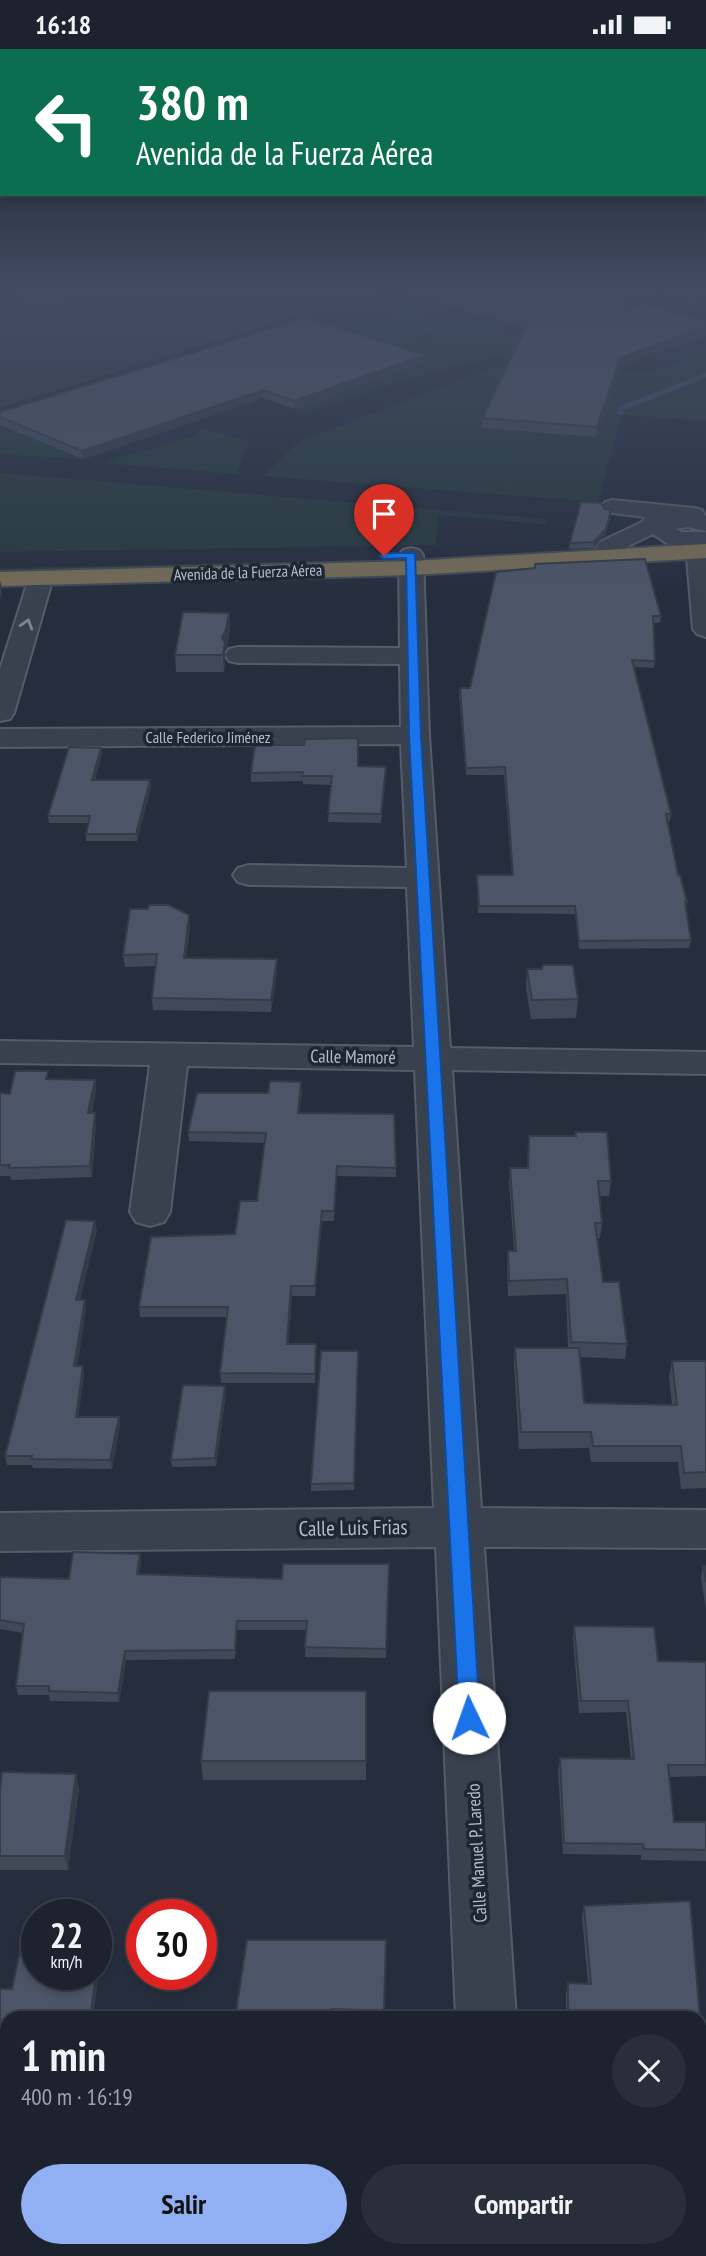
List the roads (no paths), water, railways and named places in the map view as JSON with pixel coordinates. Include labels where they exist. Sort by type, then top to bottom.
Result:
[{"type":"highway","name":"Avenida de la Fuerza Aérea","points":[[0,564],[412,561],[608,547],[697,544]]},
{"type":"highway","name":"Avenida de la Fuerza Aérea","points":[[0,579],[412,561],[697,544]]},
{"type":"street","points":[[608,547],[650,527],[657,517],[678,513]]},
{"type":"street","points":[[706,516],[678,513],[611,514],[650,527],[656,536],[697,544],[706,629]]},
{"type":"street","name":"Calle Manuel P. Laredo","points":[[412,561],[415,735],[435,1058],[486,2011]]},
{"type":"street","points":[[0,713],[8,658],[41,578]]},
{"type":"street","points":[[238,655],[414,656]]},
{"type":"street","name":"Calle Federico Jiménez","points":[[0,739],[415,735]]},
{"type":"street","points":[[249,874],[425,878]]},
{"type":"street","name":"Calle Mamoré","points":[[0,1052],[706,1063]]},
{"type":"street","points":[[150,1212],[170,1055]]},
{"type":"street","name":"Calle Luis Frias","points":[[0,1532],[459,1527],[706,1529]]},
{"type":"waterway","points":[[621,413],[620,409],[668,390]]}]
